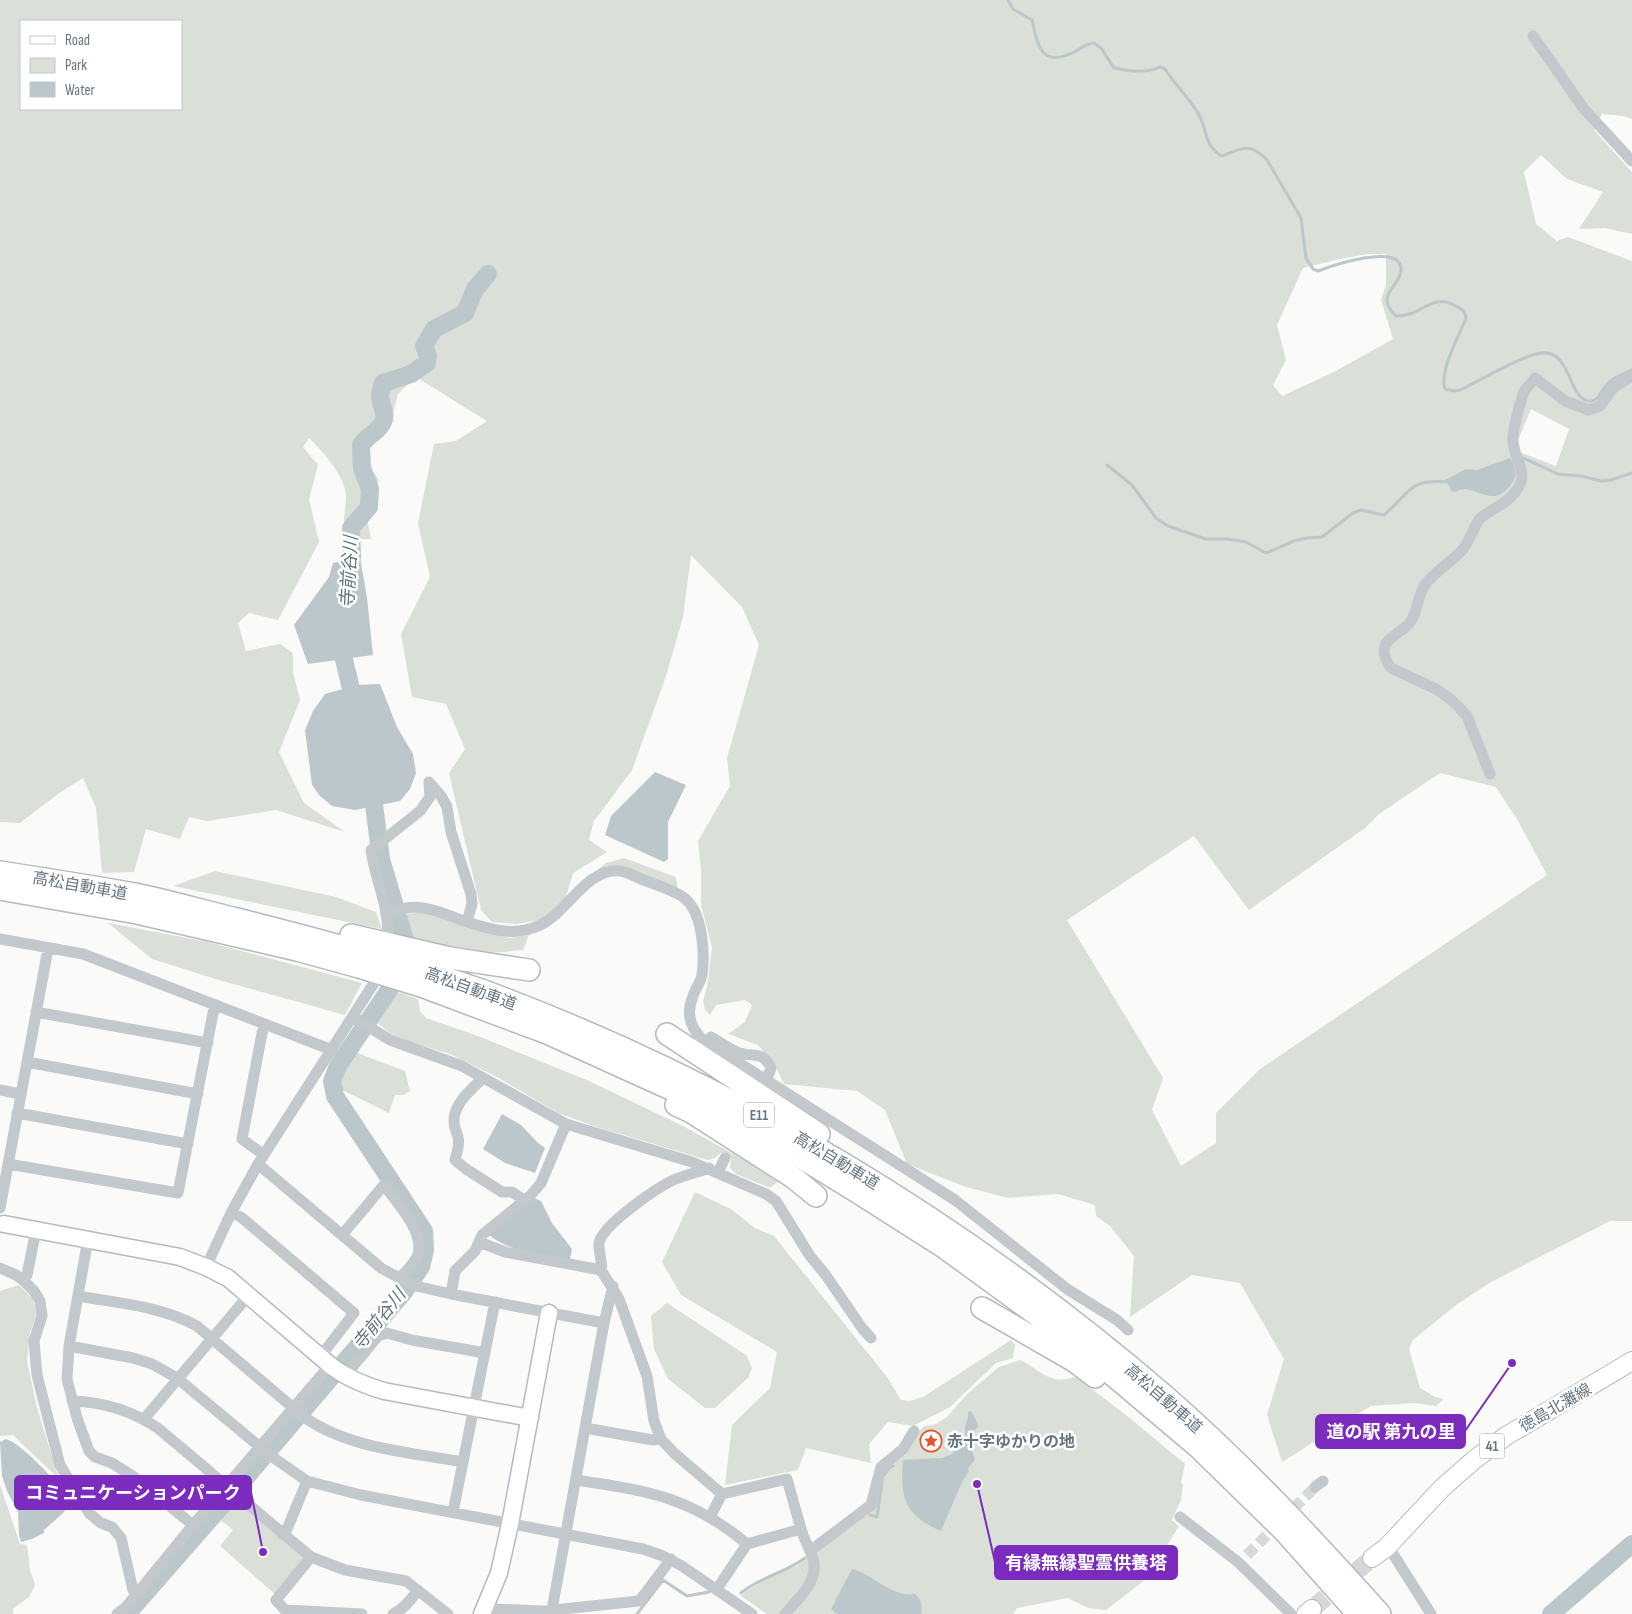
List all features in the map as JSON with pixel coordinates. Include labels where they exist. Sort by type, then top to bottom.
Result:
[{"type":"highway","name":"高松自動車道","points":[[0,872],[138,895],[366,953],[484,991],[559,1021],[618,1046],[728,1098],[792,1133],[862,1175],[954,1234],[1072,1320],[1166,1397],[1296,1521],[1380,1614]]},
{"type":"highway","name":"高松自動車道","points":[[0,889],[137,913],[306,952],[421,986],[547,1033],[706,1105],[784,1147],[945,1248],[1070,1339],[1198,1447],[1284,1532],[1358,1614]]},
{"type":"highway","points":[[138,895],[303,924],[450,958],[529,970]]},
{"type":"highway","points":[[547,1033],[613,1073],[690,1112],[794,1178],[816,1196]]},
{"type":"highway","points":[[667,1034],[910,1194],[954,1234]]},
{"type":"highway","points":[[982,1308],[1074,1361],[1148,1419],[1284,1532]]},
{"type":"main road","name":"徳島北灘線","points":[[1372,1558],[1386,1547],[1442,1488],[1474,1460],[1506,1436],[1632,1361]]},
{"type":"street","points":[[1533,36],[1584,109],[1632,160]]},
{"type":"street","points":[[1490,774],[1467,716],[1453,701],[1436,689],[1391,668],[1384,653],[1390,638],[1408,625],[1413,618],[1424,586],[1464,547],[1481,519],[1511,496],[1522,482],[1523,472],[1513,442],[1513,431],[1525,391],[1535,378],[1565,401],[1589,410],[1600,406],[1614,387],[1632,376]]},
{"type":"street","points":[[388,934],[393,913],[374,868],[371,850],[420,811],[430,797],[429,782],[441,796],[447,807],[451,832],[471,894],[472,904],[467,922]]},
{"type":"street","points":[[393,913],[425,906],[497,932],[521,931],[541,925],[564,909],[585,885],[594,878],[620,871],[683,897],[692,907],[698,920],[703,948],[702,977],[692,997],[689,1014],[696,1034],[955,1200],[1067,1289],[1118,1320],[1128,1330]]},
{"type":"street","points":[[0,939],[83,954],[332,1050]]},
{"type":"street","points":[[0,1208],[48,948]]},
{"type":"street","points":[[206,1267],[231,1213],[261,1160],[332,1050],[361,1021],[374,983]]},
{"type":"street","points":[[8,1164],[178,1193],[216,1005]]},
{"type":"street","points":[[36,1012],[208,1043]]},
{"type":"street","points":[[361,1021],[390,1040],[462,1066],[566,1124],[591,1133],[669,1154],[714,1170],[776,1201],[810,1256],[871,1338]]},
{"type":"street","points":[[265,1025],[242,1139],[261,1160],[342,1235],[381,1268],[407,1282],[451,1294],[604,1323]]},
{"type":"street","points":[[692,1026],[740,1053],[762,1056],[768,1060],[772,1068],[768,1076]]},
{"type":"street","points":[[27,1062],[198,1094]]},
{"type":"street","points":[[482,1078],[454,1112],[454,1124],[459,1146],[456,1160],[466,1169],[502,1192],[512,1192],[524,1200]]},
{"type":"street","points":[[0,1090],[20,1094]]},
{"type":"street","points":[[17,1113],[188,1144]]},
{"type":"street","points":[[451,1294],[455,1271],[474,1251],[482,1235],[530,1196],[540,1183],[566,1124]]},
{"type":"street","points":[[722,1494],[674,1453],[661,1439],[654,1422],[647,1376],[619,1299],[602,1270],[603,1264],[599,1242],[609,1226],[620,1216],[674,1180],[714,1170],[725,1158]]},
{"type":"street","points":[[342,1235],[384,1185],[415,1228],[418,1238],[419,1250],[407,1282]]},
{"type":"street","points":[[231,1213],[241,1217],[354,1313],[334,1368]]},
{"type":"street","points":[[2,1222],[180,1256],[228,1278],[334,1368],[364,1385],[384,1391],[530,1418]]},
{"type":"street","points":[[23,1280],[27,1274],[36,1230]]},
{"type":"street","points":[[88,1239],[69,1346],[67,1379],[76,1418],[89,1451],[134,1477],[193,1525]]},
{"type":"street","points":[[479,1242],[505,1252],[602,1270]]},
{"type":"street","points":[[0,1268],[23,1280],[34,1291],[40,1302],[42,1316],[34,1341],[37,1375],[60,1465],[89,1514],[112,1527],[121,1538],[132,1590],[136,1594]]},
{"type":"street","points":[[552,1610],[604,1323],[613,1286]]},
{"type":"street","points":[[78,1296],[162,1311],[197,1326],[299,1412],[315,1424],[337,1436],[354,1442],[463,1462]]},
{"type":"street","points":[[144,1419],[248,1296]]},
{"type":"street","points":[[453,1512],[495,1302]]},
{"type":"street","points":[[483,1610],[499,1574],[549,1313]]},
{"type":"street","points":[[117,1614],[126,1607],[193,1525],[231,1490],[299,1412],[334,1368],[378,1336],[387,1333],[412,1340],[485,1353]]},
{"type":"street","points":[[69,1346],[133,1358],[152,1364],[177,1378],[265,1451],[307,1481],[361,1495],[643,1549],[671,1559],[717,1588],[752,1614]]},
{"type":"street","points":[[72,1400],[117,1408],[144,1419],[159,1429],[311,1557],[345,1570],[406,1581],[448,1614]]},
{"type":"street","points":[[585,1428],[653,1440],[661,1439]]},
{"type":"street","points":[[810,1552],[871,1505],[881,1467],[904,1449],[914,1431]]},
{"type":"street","points":[[710,1517],[722,1494],[787,1479],[801,1529],[814,1563],[812,1577],[804,1592],[785,1614]]},
{"type":"street","points":[[576,1480],[637,1490],[669,1498],[710,1517],[729,1529],[747,1544]]},
{"type":"street","points":[[282,1534],[307,1481]]},
{"type":"street","points":[[1180,1517],[1243,1559],[1291,1614]]},
{"type":"street","points":[[717,1588],[747,1544],[801,1529]]},
{"type":"street","points":[[1386,1547],[1395,1557],[1431,1614]]},
{"type":"street","points":[[311,1557],[276,1600],[285,1610],[362,1614]]},
{"type":"street","points":[[483,1610],[493,1608],[544,1612],[638,1601],[644,1596],[671,1559]]},
{"type":"street","points":[[393,1614],[407,1609],[418,1590]]},
{"type":"green space","points":[[0,0],[1632,0],[1632,119],[1624,116],[1602,114],[1594,130],[1632,172],[1632,234],[1605,228],[1579,229],[1603,192],[1567,179],[1541,155],[1524,172],[1536,224],[1557,241],[1568,237],[1632,261],[1632,1221],[1610,1221],[1491,1282],[1456,1305],[1413,1340],[1409,1349],[1420,1388],[1435,1397],[1444,1399],[1436,1406],[1414,1403],[1371,1406],[1282,1462],[1267,1415],[1284,1359],[1240,1283],[1192,1275],[1130,1317],[1134,1256],[1110,1226],[1096,1216],[1095,1205],[1058,1194],[1008,1198],[966,1187],[907,1164],[885,1110],[857,1091],[784,1084],[774,1063],[758,1045],[728,1034],[745,1022],[752,1005],[745,1000],[716,1005],[710,1015],[705,1010],[703,1001],[707,987],[712,947],[701,905],[701,870],[698,841],[730,786],[727,758],[759,645],[742,607],[691,555],[683,617],[665,679],[632,770],[594,821],[589,840],[607,852],[573,873],[566,897],[543,919],[517,924],[492,922],[481,910],[449,773],[465,749],[446,704],[412,697],[401,634],[430,577],[418,523],[434,444],[456,441],[487,421],[416,377],[398,394],[391,420],[363,458],[379,480],[368,499],[366,512],[371,539],[349,539],[344,524],[346,497],[342,482],[327,457],[309,438],[303,447],[318,465],[309,499],[319,542],[278,620],[249,613],[238,623],[246,651],[280,644],[293,653],[293,672],[300,700],[279,752],[304,803],[345,832],[276,810],[207,821],[189,817],[180,839],[146,829],[134,872],[102,873],[96,808],[83,778],[58,794],[20,823],[0,822]],"holes":[[[1368,254],[1386,254],[1386,284],[1381,300],[1393,339],[1334,372],[1282,396],[1273,385],[1286,360],[1277,325],[1303,268]],[[1531,409],[1569,429],[1556,466],[1514,450]],[[1440,773],[1496,787],[1517,819],[1547,875],[1260,1069],[1216,1113],[1216,1143],[1181,1166],[1152,1110],[1163,1078],[1067,920],[1194,836],[1249,910],[1365,828],[1379,814]]]},
{"type":"green space","points":[[624,858],[676,877],[678,890],[622,867],[590,876],[606,863]]},
{"type":"green space","points":[[215,871],[336,897],[376,912],[382,929],[173,886]]},
{"type":"green space","points":[[426,912],[474,930],[510,938],[529,935],[523,950],[490,953],[414,940],[406,914]]},
{"type":"green space","points":[[108,923],[208,942],[362,983],[345,1015],[152,959]]},
{"type":"green space","points":[[392,990],[418,999],[420,1011],[426,1018],[478,1036],[589,1081],[683,1126],[780,1180],[770,1188],[736,1174],[730,1168],[731,1159],[721,1153],[715,1158],[708,1160],[600,1128],[558,1113],[497,1077],[450,1054],[403,1040],[376,1022]]},
{"type":"green space","points":[[352,1051],[405,1071],[410,1091],[403,1095],[395,1095],[389,1113],[338,1088],[337,1077]]},
{"type":"green space","points":[[695,1192],[731,1209],[755,1228],[774,1236],[887,1377],[901,1400],[910,1401],[923,1397],[1011,1340],[1015,1345],[1013,1358],[996,1363],[950,1407],[913,1426],[888,1422],[869,1444],[871,1463],[806,1448],[798,1470],[725,1485],[732,1425],[770,1388],[777,1352],[681,1295],[662,1262]]},
{"type":"green space","points":[[19,1285],[32,1298],[37,1313],[30,1333],[27,1361],[37,1408],[59,1479],[13,1435],[0,1436],[0,1291]]},
{"type":"green space","points":[[667,1303],[746,1355],[752,1368],[748,1378],[715,1408],[705,1408],[668,1379],[654,1349],[651,1316]]},
{"type":"green space","points":[[1020,1360],[1055,1379],[1061,1380],[1076,1377],[1185,1464],[1181,1482],[1183,1485],[1181,1500],[1172,1520],[1179,1526],[1155,1565],[1154,1573],[1106,1610],[1088,1608],[1068,1598],[1017,1608],[1013,1614],[767,1614],[741,1596],[778,1572],[797,1566],[872,1510],[884,1470],[924,1426],[936,1424],[947,1417],[967,1394],[999,1367]]},
{"type":"green space","points":[[0,1485],[20,1544],[27,1545],[30,1570],[35,1585],[29,1597],[13,1609],[13,1614],[0,1614]]},
{"type":"green space","points":[[235,1498],[306,1558],[276,1595],[220,1546],[233,1530],[218,1518]]},
{"type":"water","points":[[1510,458],[1515,469],[1515,477],[1512,483],[1500,495],[1488,496],[1465,489],[1455,492],[1451,491],[1445,480],[1466,469],[1477,470]]},
{"type":"water","points":[[360,557],[367,598],[373,655],[308,664],[294,625],[329,577],[333,563]]},
{"type":"water","points":[[380,684],[397,727],[413,754],[416,773],[410,789],[400,801],[355,810],[332,806],[319,795],[312,785],[305,730],[313,711],[325,694],[357,685]]},
{"type":"water","points":[[655,772],[686,785],[668,822],[668,859],[664,862],[605,835],[611,816]]},
{"type":"water","points":[[502,1114],[521,1125],[545,1148],[535,1173],[505,1163],[483,1149]]},
{"type":"water","points":[[534,1198],[541,1201],[552,1223],[572,1249],[570,1259],[517,1249],[507,1246],[489,1235]]},
{"type":"water","points":[[971,1411],[978,1424],[974,1431],[973,1439],[971,1438],[969,1442],[975,1460],[968,1468],[969,1471],[962,1482],[941,1531],[919,1519],[907,1504],[902,1485],[903,1460],[942,1458],[952,1454],[965,1435],[968,1412]]},
{"type":"water","points":[[6,1439],[22,1448],[71,1497],[72,1502],[44,1530],[44,1533],[21,1542],[18,1512],[7,1491],[2,1476],[0,1442]]},
{"type":"water","points":[[852,1569],[890,1589],[907,1594],[915,1594],[921,1603],[921,1614],[837,1614],[831,1609]]},
{"type":"waterway","points":[[1008,0],[1013,9],[1032,20],[1040,47],[1049,56],[1056,58],[1065,56],[1094,43],[1101,48],[1114,68],[1137,71],[1149,71],[1160,67],[1165,69],[1197,111],[1210,144],[1217,153],[1222,156],[1246,148],[1256,151],[1267,160],[1301,218],[1306,258],[1313,269],[1318,271],[1364,258],[1390,257],[1398,261],[1401,269],[1400,276],[1387,296],[1387,302],[1396,316],[1407,315],[1436,302],[1453,304],[1464,311],[1466,318],[1447,363],[1444,382],[1445,389],[1460,390],[1512,363],[1541,353],[1551,354],[1559,359],[1577,393],[1583,399],[1590,401],[1599,396],[1610,381],[1632,370]]},
{"type":"waterway","name":"寺前谷川","points":[[349,582],[352,557],[351,528],[369,507],[370,489],[362,468],[361,445],[381,426],[384,419],[380,398],[383,383],[411,374],[427,363],[428,356],[424,346],[434,329],[465,313],[475,289],[488,274]]},
{"type":"waterway","points":[[1509,465],[1523,458],[1558,474],[1581,476],[1601,481],[1611,480],[1632,473]]},
{"type":"waterway","points":[[1107,465],[1132,485],[1156,518],[1168,526],[1206,539],[1228,539],[1246,542],[1266,553],[1294,541],[1322,537],[1353,513],[1361,510],[1384,515],[1411,489],[1418,485],[1449,482]]},
{"type":"waterway","name":"寺前谷川","points":[[345,635],[343,655],[356,710]]},
{"type":"waterway","name":"寺前谷川","points":[[371,782],[381,859],[405,940]]},
{"type":"waterway","name":"寺前谷川","points":[[127,1614],[404,1292],[421,1267],[425,1250],[424,1231],[335,1096],[332,1081],[338,1066],[389,990]]},
{"type":"waterway","points":[[883,1476],[893,1466]]},
{"type":"waterway","points":[[870,1515],[877,1517],[882,1482]]},
{"type":"waterway","points":[[1551,1614],[1632,1544]]},
{"type":"waterway","points":[[741,1593],[748,1587],[805,1558]]},
{"type":"waterway","points":[[637,1614],[663,1580],[687,1596],[709,1592]]},
{"type":"waterway","name":"寺前谷川","points":[[131,1611],[136,1614]]},
{"type":"tunnel","points":[[1247,1555],[1315,1487]]},
{"type":"tunnel","points":[[1312,1609],[1372,1558]]},
{"type":"place","name":"道の駅 第九の里","points":[[1512,1363]]},
{"type":"place","name":"赤十字ゆかりの地","points":[[931,1441]]},
{"type":"place","name":"有縁無縁聖霊供養塔","points":[[977,1484]]},
{"type":"place","name":"コミュニケーションパーク","points":[[263,1552]]}]
